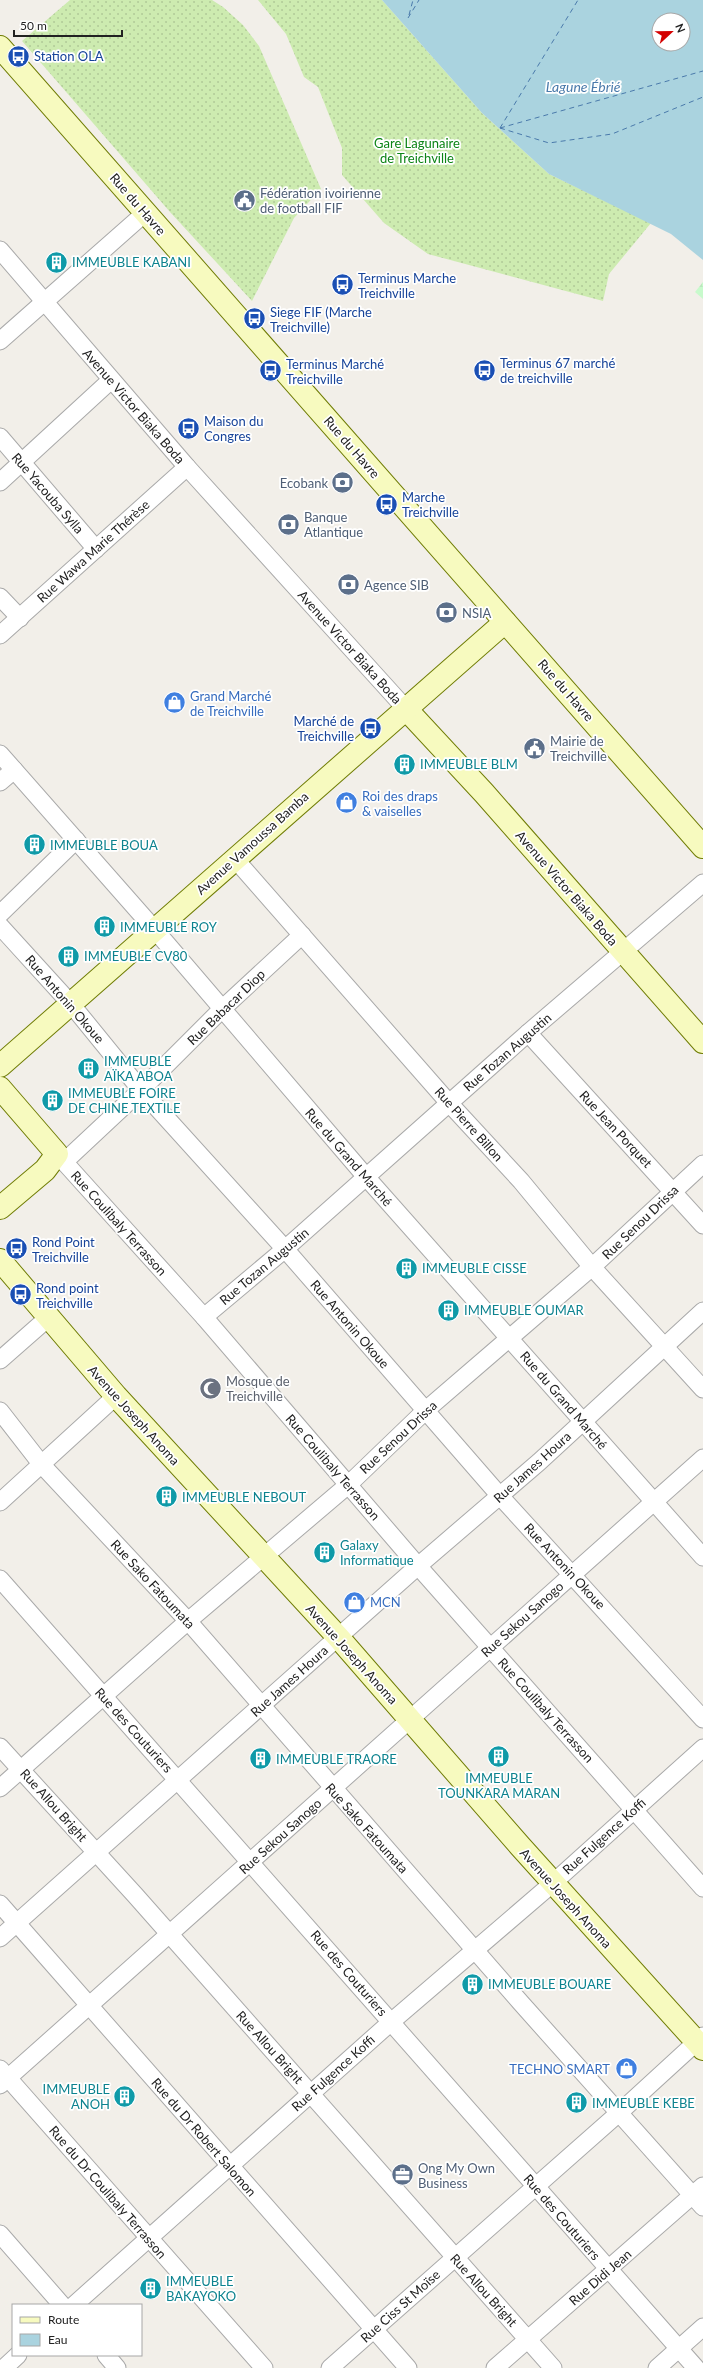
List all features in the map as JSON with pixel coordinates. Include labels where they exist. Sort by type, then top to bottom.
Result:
[{"type":"street","name":"Rue du Havre","points":[[0,48],[703,847]]},
{"type":"street","points":[[0,341],[145,213]]},
{"type":"street","name":"Avenue Victor Biaka Boda","points":[[0,250],[43,302],[187,467],[484,793],[703,1042]]},
{"type":"street","points":[[0,482],[111,380]]},
{"type":"street","name":"Rue Yacouba Sylla","points":[[0,437],[96,549]]},
{"type":"street","name":"Rue Wawa Marie Thérèse","points":[[0,635],[187,467]]},
{"type":"street","points":[[0,597],[20,618]]},
{"type":"street","name":"Avenue Vamoussa Bamba","points":[[0,1066],[505,622]]},
{"type":"street","name":"Rue du Grand Marché","points":[[0,754],[155,930],[367,1178],[703,1557]]},
{"type":"street","points":[[0,782],[14,770]]},
{"type":"street","points":[[0,914],[76,840]]},
{"type":"street","name":"Rue Pierre Billon","points":[[235,859],[449,1103],[522,1181],[592,1267],[703,1389]]},
{"type":"street","name":"Rue Tozan Augustin","points":[[204,1317],[367,1178],[528,1033],[703,883]]},
{"type":"street","name":"Rue Antonin Okoue","points":[[0,926],[71,1004],[141,1090],[285,1249],[500,1496],[573,1574],[703,1719]]},
{"type":"street","name":"Rue Babacar Diop","points":[[60,1158],[141,1090],[222,1009],[302,935]]},
{"type":"street","name":"Rue Jean Porquet","points":[[528,1033],[703,1225]]},
{"type":"street","points":[[0,1088],[60,1158],[0,1208]]},
{"type":"street","name":"Rue Coulibaly Terrasson","points":[[60,1158],[204,1317],[418,1566],[703,1888]]},
{"type":"street","name":"Rue Senou Drissa","points":[[0,1788],[188,1621],[264,1558],[348,1485],[426,1410],[592,1267],[672,1190],[703,1164]]},
{"type":"street","name":"Avenue Joseph Anoma","points":[[0,1260],[116,1396],[338,1637],[552,1883],[701,2043]]},
{"type":"street","name":"Rue James Houra","points":[[0,1938],[418,1566],[500,1496],[703,1311]]},
{"type":"street","points":[[0,1360],[50,1317]]},
{"type":"street","points":[[0,1502],[116,1396]]},
{"type":"street","name":"Rue Sako Fatoumata","points":[[0,1411],[42,1465],[188,1621],[474,1949],[620,2112],[699,2196]]},
{"type":"street","name":"Rue Sekou Sanogo","points":[[3,2077],[89,2005],[250,1863],[653,1501],[703,1458]]},
{"type":"street","name":"Rue des Couturiers","points":[[0,1579],[696,2368]]},
{"type":"street","name":"Rue Allou Bright","points":[[0,1747],[22,1769],[96,1851],[553,2368]]},
{"type":"street","name":"Rue Fulgence Koffi","points":[[75,2304],[391,2022],[552,1883],[703,1748]]},
{"type":"street","name":"Rue du Dr Robert Salomon","points":[[0,1904],[408,2368]]},
{"type":"street","name":"Rue Ciss St Moïse","points":[[330,2368],[620,2112],[701,2043]]},
{"type":"street","name":"Rue du Dr Coulibaly Terrasson","points":[[3,2077],[264,2368]]},
{"type":"street","name":"Rue Didi Jean","points":[[496,2368],[608,2270],[699,2196]]},
{"type":"street","points":[[0,2234],[61,2304]]},
{"type":"street","points":[[657,2368],[703,2327]]},
{"type":"street","points":[[4,2368],[17,2356]]},
{"type":"street","points":[[107,2356],[117,2368]]},
{"type":"green space","points":[[70,0],[212,0],[223,7],[243,25],[259,46],[321,189],[294,218],[252,301],[170,212],[22,41]]},
{"type":"green space","name":"Gare Lagunaire de Treichville","points":[[258,0],[382,0],[482,113],[549,174],[651,223],[609,274],[603,301],[428,254],[384,223],[342,175],[342,148],[318,87],[304,77],[286,34]]},
{"type":"green space","points":[[703,282],[703,299],[695,292]]},
{"type":"water","name":"Lagune Ébrié","points":[[382,0],[703,0],[703,260],[671,234],[549,174],[482,113]]},
{"type":"ferry route","points":[[409,15],[413,0]]},
{"type":"ferry route","points":[[408,18],[419,0]]},
{"type":"ferry route","points":[[500,128],[578,0]]},
{"type":"ferry route","points":[[500,128],[703,71]]},
{"type":"ferry route","points":[[500,128],[549,143],[612,134],[703,97]]},
{"type":"place","name":"Station OLA","points":[[19,56]]},
{"type":"place","name":"Fédération ivoirienne de football FIF","points":[[244,200]]},
{"type":"place","name":"IMMEUBLE KABANI","points":[[57,262]]},
{"type":"place","name":"Terminus Marche Treichville","points":[[343,285]]},
{"type":"place","name":"Siege FIF (Marche Treichville)","points":[[255,319]]},
{"type":"place","name":"Terminus 67 marché de treichville","points":[[485,370]]},
{"type":"place","name":"Terminus Marché Treichville","points":[[270,371]]},
{"type":"place","name":"Maison du Congres","points":[[189,428]]},
{"type":"place","name":"Ecobank","points":[[343,483]]},
{"type":"place","name":"Marche Treichville","points":[[386,504]]},
{"type":"place","name":"Banque Atlantique","points":[[289,524]]},
{"type":"place","name":"Agence SIB","points":[[348,585]]},
{"type":"place","name":"NSIA","points":[[447,613]]},
{"type":"place","name":"Grand Marché de Treichville","points":[[174,703]]},
{"type":"place","name":"Marché de Treichville","points":[[370,728]]},
{"type":"place","name":"Mairie de Treichville","points":[[534,748]]},
{"type":"place","name":"IMMEUBLE BLM","points":[[405,764]]},
{"type":"place","name":"Roi des draps & vaiselles","points":[[346,803]]},
{"type":"place","name":"IMMEUBLE BOUA","points":[[34,845]]},
{"type":"place","name":"IMMEUBLE ROY","points":[[104,927]]},
{"type":"place","name":"IMMEUBLE CV80","points":[[69,956]]},
{"type":"place","name":"IMMEUBLE AÏKA ABOA","points":[[88,1068]]},
{"type":"place","name":"IMMEUBLE FOIRE DE CHINE TEXTILE","points":[[53,1100]]},
{"type":"place","name":"Rond Point Treichville","points":[[17,1249]]},
{"type":"place","name":"IMMEUBLE CISSE","points":[[407,1268]]},
{"type":"place","name":"Rond point Treichville","points":[[21,1295]]},
{"type":"place","name":"IMMEUBLE OUMAR","points":[[449,1310]]},
{"type":"place","name":"Mosque de Treichville","points":[[211,1388]]},
{"type":"place","name":"IMMEUBLE NEBOUT","points":[[167,1497]]},
{"type":"place","name":"Galaxy Informatique","points":[[324,1552]]},
{"type":"place","name":"MCN","points":[[354,1602]]},
{"type":"place","name":"IMMEUBLE TOUNKARA MARAN","points":[[499,1756]]},
{"type":"place","name":"IMMEUBLE TRAORE","points":[[261,1759]]},
{"type":"place","name":"IMMEUBLE BOUARE","points":[[473,1984]]},
{"type":"place","name":"TECHNO SMART","points":[[626,2069]]},
{"type":"place","name":"IMMEUBLE ANOH","points":[[125,2096]]},
{"type":"place","name":"IMMEUBLE KEBE","points":[[577,2103]]},
{"type":"place","name":"Ong My Own Business","points":[[403,2175]]},
{"type":"place","name":"IMMEUBLE BAKAYOKO","points":[[150,2288]]}]
